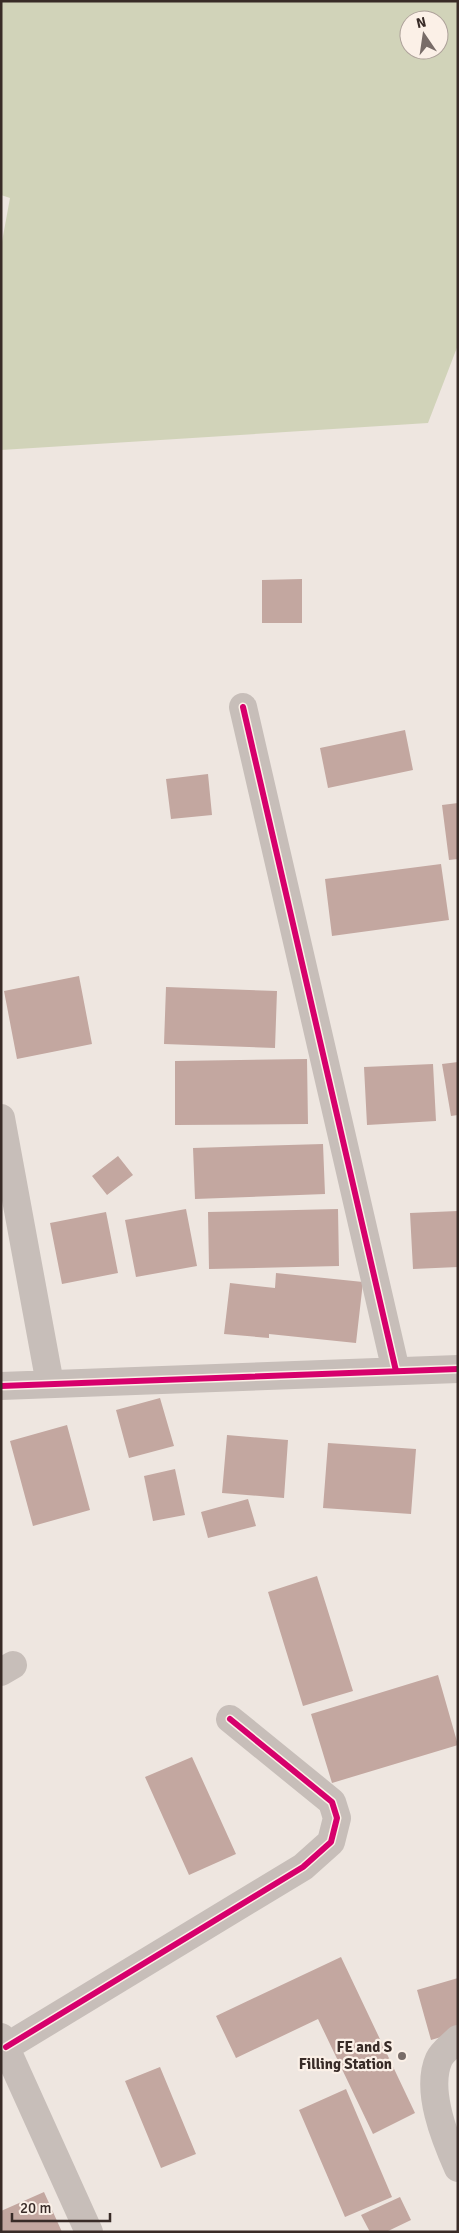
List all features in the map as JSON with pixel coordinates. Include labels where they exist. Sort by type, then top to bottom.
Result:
[{"type":"street","points":[[243,707],[396,1371]]},
{"type":"street","points":[[1,1118],[50,1384]]},
{"type":"street","points":[[1,1386],[458,1369]]},
{"type":"street","points":[[89,2232],[4,2042],[303,1867],[331,1842],[338,1818],[332,1802],[230,1719]]},
{"type":"street","points":[[458,2039],[439,2058],[433,2085],[445,2139],[458,2168]]},
{"type":"green space","points":[[1,1],[458,1],[458,345],[428,423],[1,450],[1,247],[10,198],[1,195]]},
{"type":"building","points":[[302,579],[302,623],[262,623],[262,580]]},
{"type":"building","points":[[405,730],[413,770],[328,788],[320,748]]},
{"type":"building","points":[[208,774],[212,815],[171,819],[166,779]]},
{"type":"building","points":[[458,803],[458,859],[449,860],[442,805]]},
{"type":"building","points":[[441,864],[449,920],[332,936],[325,879]]},
{"type":"building","points":[[79,976],[92,1044],[17,1059],[4,991]]},
{"type":"building","points":[[166,987],[277,991],[275,1048],[164,1044]]},
{"type":"building","points":[[307,1059],[308,1124],[175,1125],[175,1061]]},
{"type":"building","points":[[458,1062],[458,1115],[451,1116],[442,1064]]},
{"type":"building","points":[[433,1064],[436,1121],[367,1125],[364,1067]]},
{"type":"building","points":[[323,1144],[325,1194],[195,1199],[193,1148]]},
{"type":"building","points":[[118,1156],[133,1175],[107,1195],[92,1176]]},
{"type":"building","points":[[186,1209],[197,1266],[136,1277],[125,1220]]},
{"type":"building","points":[[338,1209],[339,1266],[209,1269],[208,1212]]},
{"type":"building","points":[[458,1211],[458,1267],[413,1269],[410,1213]]},
{"type":"building","points":[[106,1212],[118,1273],[62,1284],[50,1223]]},
{"type":"building","points":[[276,1273],[363,1282],[356,1343],[269,1334],[269,1338],[224,1334],[230,1283],[275,1288]]},
{"type":"building","points":[[160,1398],[174,1446],[129,1458],[116,1410]]},
{"type":"building","points":[[67,1425],[90,1510],[33,1526],[10,1441]]},
{"type":"building","points":[[227,1435],[288,1440],[284,1498],[222,1493]]},
{"type":"building","points":[[328,1443],[416,1449],[411,1514],[323,1508]]},
{"type":"building","points":[[175,1469],[185,1515],[153,1521],[144,1476]]},
{"type":"building","points":[[248,1499],[256,1526],[208,1538],[201,1512]]},
{"type":"building","points":[[317,1576],[353,1691],[303,1706],[268,1592]]},
{"type":"building","points":[[438,1675],[458,1745],[332,1783],[311,1714]]},
{"type":"building","points":[[192,1757],[236,1854],[189,1875],[145,1777]]},
{"type":"building","points":[[341,1957],[415,2113],[373,2134],[318,2019],[236,2058],[216,2016]]},
{"type":"building","points":[[458,1978],[458,2032],[431,2040],[417,1990]]},
{"type":"building","points":[[160,2067],[196,2154],[161,2168],[125,2081]]},
{"type":"building","points":[[346,2089],[392,2197],[345,2217],[299,2110]]},
{"type":"building","points":[[44,2192],[62,2232],[1,2232],[1,2211]]},
{"type":"building","points":[[400,2197],[411,2220],[386,2232],[370,2232],[361,2215]]},
{"type":"cycle path","points":[[243,707],[396,1371]]},
{"type":"cycle path","points":[[1,1386],[458,1369]]},
{"type":"cycle path","points":[[6,2047],[303,1867],[331,1842],[337,1818],[332,1802],[230,1719]]},
{"type":"place","name":"FE and S Filling Station","points":[[402,2056]]}]
